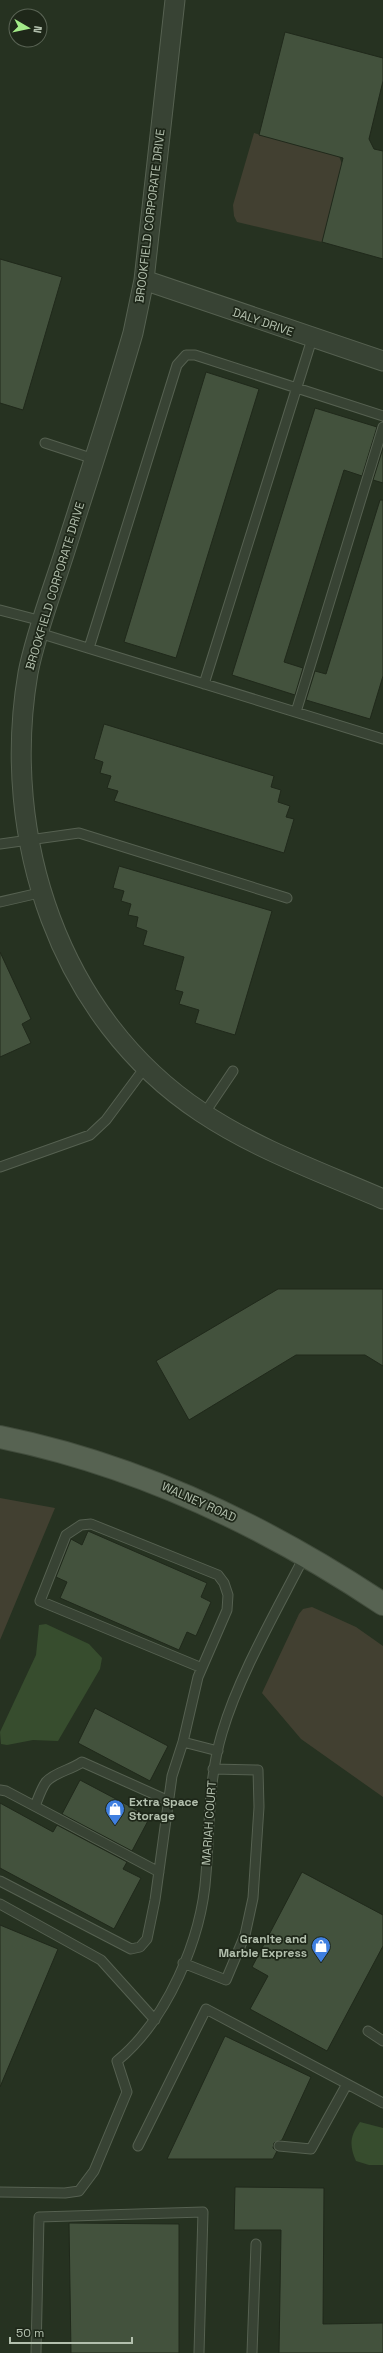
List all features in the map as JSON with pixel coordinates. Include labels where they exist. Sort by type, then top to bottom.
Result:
[{"type":"main road","name":"WALNEY ROAD","points":[[0,1437],[38,1444],[160,1485],[206,1503],[305,1555],[383,1604]]},
{"type":"street","name":"BROOKFIELD CORPORATE DRIVE","points":[[176,0],[144,280],[133,333],[40,627],[28,670],[20,729],[20,789],[26,840],[39,893],[54,933],[80,982],[112,1028],[146,1066],[163,1083],[204,1114],[264,1149],[383,1199]]},
{"type":"street","name":"DALY DRIVE","points":[[144,280],[312,339],[383,361]]},
{"type":"lane","points":[[204,684],[312,339]]},
{"type":"lane","points":[[89,648],[177,365],[186,355],[195,355],[383,416]]},
{"type":"lane","points":[[296,712],[383,427]]},
{"type":"lane","points":[[45,443],[94,460]]},
{"type":"lane","points":[[0,610],[89,648],[383,739]]},
{"type":"lane","points":[[0,844],[79,833],[287,898]]},
{"type":"lane","points":[[0,902],[39,893]]},
{"type":"lane","points":[[0,1167],[90,1135],[106,1120],[146,1066]]},
{"type":"lane","points":[[204,1114],[232,1071]]},
{"type":"lane","points":[[0,1882],[131,1949],[140,1947],[147,1939],[159,1872],[172,1776],[183,1742],[202,1668],[227,1610],[228,1595],[224,1583],[218,1575],[91,1524],[81,1525],[66,1535],[40,1601],[202,1668]]},
{"type":"lane","name":"MARIAH COURT","points":[[0,2192],[65,2193],[79,2191],[94,2171],[127,2092],[117,2061],[143,2036],[155,2020],[183,1963],[200,1911],[206,1876],[209,1803],[213,1769],[238,1690],[305,1555]]},
{"type":"lane","points":[[183,1742],[218,1751]]},
{"type":"lane","points":[[35,1806],[45,1783],[52,1777],[73,1769],[82,1762],[168,1801]]},
{"type":"lane","points":[[183,1963],[226,1980],[242,1943],[251,1912],[257,1852],[258,1770],[213,1769]]},
{"type":"lane","points":[[0,1790],[6,1791],[159,1872]]},
{"type":"lane","points":[[0,1904],[101,1960],[155,2020]]},
{"type":"lane","points":[[138,2146],[206,2009],[383,2103]]},
{"type":"lane","points":[[368,2031],[383,2041]]},
{"type":"lane","points":[[279,2146],[311,2149],[347,2084]]},
{"type":"lane","points":[[36,2353],[39,2217],[203,2212],[199,2353]]},
{"type":"lane","points":[[252,2353],[256,2244]]},
{"type":"shaded area","points":[[254,133],[339,156],[342,164],[322,242],[237,222],[234,216],[233,205]]},
{"type":"shaded area","points":[[0,1498],[55,1508],[0,1640]]},
{"type":"shaded area","points":[[312,1607],[356,1627],[383,1646],[383,1797],[301,1739],[262,1693],[299,1614],[303,1609]]},
{"type":"shaded area","points":[[46,1624],[89,1644],[102,1658],[100,1669],[58,1741],[33,1740],[7,1745],[1,1744],[0,1732],[36,1655],[39,1625]]},
{"type":"shaded area","points":[[360,2122],[383,2128],[383,2165],[369,2165],[356,2161],[352,2150],[352,2136]]},
{"type":"building","points":[[285,32],[383,58],[383,81],[369,139],[374,149],[383,151],[383,259],[322,242],[343,158],[259,135]]},
{"type":"building","points":[[0,259],[62,277],[23,410],[0,403]]},
{"type":"building","points":[[206,372],[259,389],[176,658],[124,642]]},
{"type":"building","points":[[315,408],[377,427],[362,476],[344,470],[284,662],[303,668],[295,695],[232,675]]},
{"type":"building","points":[[383,448],[383,483],[373,480]]},
{"type":"building","points":[[380,500],[383,500],[383,676],[370,719],[306,700],[315,671],[326,674]]},
{"type":"building","points":[[104,724],[274,776],[271,787],[281,790],[278,802],[290,806],[286,817],[294,819],[284,853],[114,801],[118,791],[107,788],[111,776],[100,773],[103,762],[94,759]]},
{"type":"building","points":[[119,866],[272,911],[235,1035],[195,1023],[199,1010],[179,1004],[183,992],[175,990],[184,957],[143,945],[147,931],[136,927],[138,917],[128,915],[131,904],[121,901],[124,891],[113,888]]},
{"type":"building","points":[[0,952],[31,1019],[22,1024],[31,1043],[0,1057]]},
{"type":"building","points":[[278,1289],[383,1289],[383,1366],[365,1355],[296,1355],[189,1420],[156,1361]]},
{"type":"building","points":[[88,1531],[207,1583],[201,1597],[211,1602],[196,1636],[187,1632],[179,1650],[60,1598],[67,1582],[56,1577],[71,1539],[82,1545]]},
{"type":"building","points":[[95,1708],[168,1746],[150,1781],[78,1743]]},
{"type":"building","points":[[80,1780],[150,1817],[132,1851],[62,1814]]},
{"type":"building","points":[[0,1803],[53,1832],[57,1825],[127,1862],[123,1869],[141,1878],[114,1929],[0,1868]]},
{"type":"building","points":[[302,1872],[383,1915],[383,1946],[327,2051],[250,2009],[268,1976],[252,1967]]},
{"type":"building","points":[[0,1925],[58,1949],[0,2087]]},
{"type":"building","points":[[225,2036],[311,2077],[282,2140],[274,2143],[273,2148],[277,2151],[273,2159],[167,2159]]},
{"type":"building","points":[[235,2187],[324,2188],[323,2324],[383,2323],[383,2353],[279,2353],[281,2230],[234,2230]]},
{"type":"building","points":[[69,2223],[179,2224],[179,2353],[71,2353]]},
{"type":"place","name":"Extra Space Storage","points":[[115,1826]]},
{"type":"place","name":"Granite and Marble Express","points":[[321,1963]]}]
